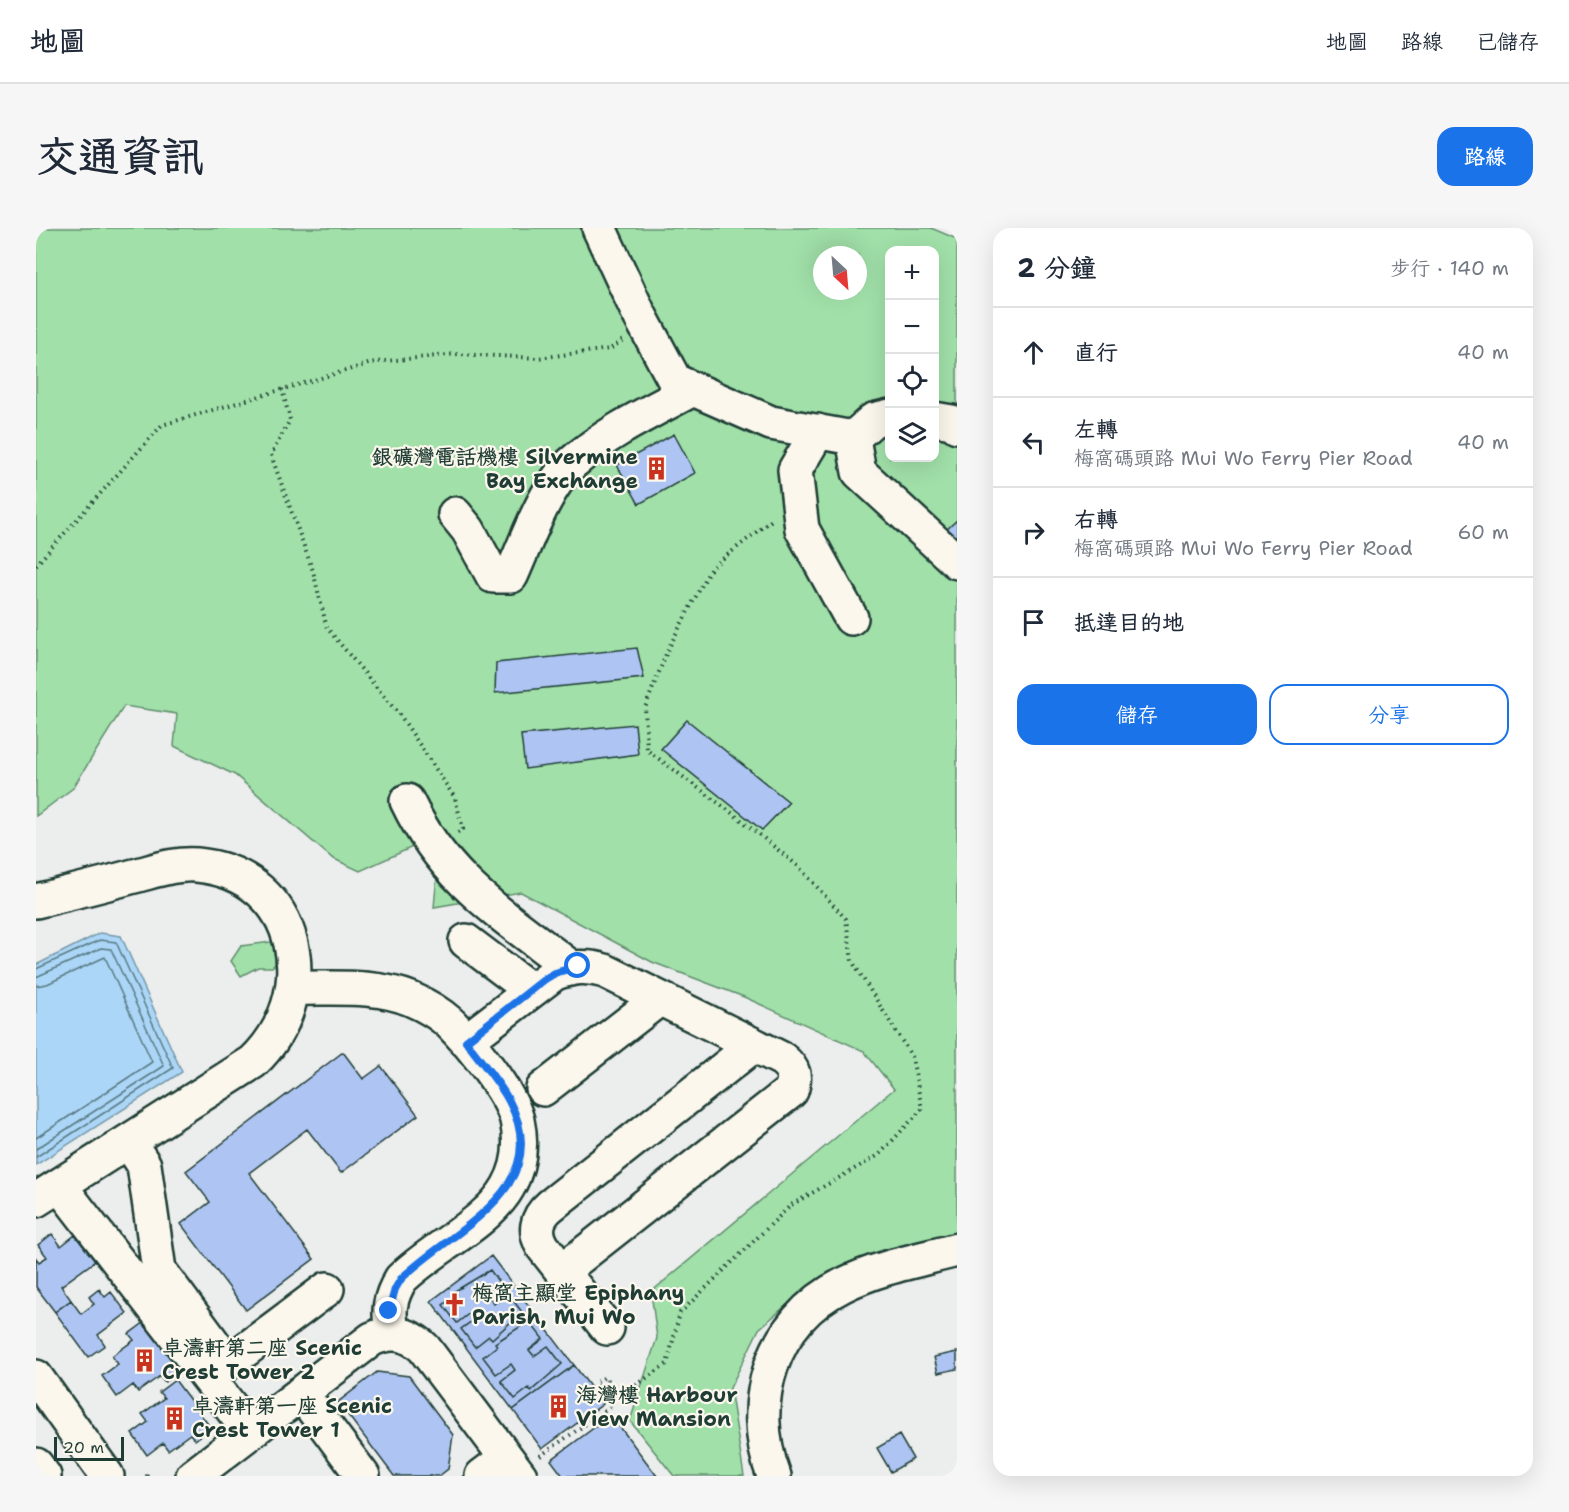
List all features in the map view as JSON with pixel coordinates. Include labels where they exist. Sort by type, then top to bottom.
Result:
[{"type":"street","points":[[599,228],[638,312],[675,381],[771,423],[854,438]]},
{"type":"street","points":[[456,514],[468,530],[492,576],[511,576],[543,505],[571,464],[638,418],[693,389]]},
{"type":"street","points":[[854,438],[873,420],[885,417]]},
{"type":"street","points":[[939,420],[952,422],[957,426]]},
{"type":"street","points":[[818,431],[795,470],[802,529],[851,618]]},
{"type":"street","points":[[854,438],[859,472],[957,562]]},
{"type":"street","points":[[407,801],[433,849],[470,889],[570,967]]},
{"type":"street","points":[[36,901],[179,865],[214,868],[246,883],[273,907],[292,946],[295,970],[285,1019],[277,1035],[260,1056],[48,1193],[250,1432]]},
{"type":"street","points":[[466,941],[531,990]]},
{"type":"street","points":[[466,1041],[555,973],[570,967],[591,967],[605,971],[754,1045],[791,1067],[795,1079],[791,1091],[562,1271]]},
{"type":"street","points":[[293,988],[371,990],[410,999],[448,1022],[466,1041],[509,1101],[516,1117],[519,1152],[516,1170],[499,1201],[401,1279],[395,1289],[389,1311],[393,1333]]},
{"type":"street","points":[[543,1089],[659,999]]},
{"type":"street","points":[[607,1328],[539,1240],[537,1224],[544,1211],[754,1045]]},
{"type":"street","points":[[129,1142],[144,1165],[159,1270],[228,1363],[327,1289]]},
{"type":"street","points":[[774,1476],[762,1428],[764,1387],[771,1364],[791,1329],[817,1302],[843,1285],[882,1270],[957,1250]]},
{"type":"street","points":[[193,1476],[372,1339],[393,1333],[410,1337],[424,1348],[502,1470]]},
{"type":"street","points":[[36,1377],[107,1476]]},
{"type":"street","points":[[301,1393],[363,1476]]},
{"type":"street","points":[[36,1465],[44,1476]]},
{"type":"path","points":[[36,565],[162,425],[375,362],[458,354],[538,358],[610,349]]},
{"type":"path","points":[[282,389],[290,420],[271,455],[313,571],[327,628],[402,718],[455,798],[463,829],[433,849]]},
{"type":"path","points":[[647,750],[645,708],[668,649],[711,568],[798,499]]},
{"type":"green space","points":[[36,228],[931,228],[957,239],[957,1233],[843,1269],[811,1284],[759,1329],[730,1388],[744,1476],[674,1476],[630,1421],[657,1338],[651,1292],[894,1089],[864,1051],[744,997],[652,962],[521,892],[434,907],[441,834],[360,871],[332,858],[235,775],[174,746],[177,714],[124,706],[73,788],[36,816]]},
{"type":"green space","points":[[278,941],[280,959],[272,967],[258,967],[241,976],[231,961],[241,946]]},
{"type":"water","points":[[100,933],[121,936],[182,1072],[36,1165],[36,965]]},
{"type":"building","name":"銀礦灣電話機樓 Silvermine Bay Exchange","points":[[674,434],[695,473],[639,504],[617,465]]},
{"type":"building","points":[[957,520],[957,543],[946,530]]},
{"type":"building","points":[[637,648],[644,678],[495,693],[496,663]]},
{"type":"building","points":[[687,720],[789,802],[762,830],[661,749]]},
{"type":"building","points":[[635,724],[638,754],[525,769],[521,735]]},
{"type":"building","points":[[343,1052],[363,1079],[381,1066],[418,1115],[341,1173],[307,1129],[249,1173],[314,1259],[246,1310],[181,1224],[210,1202],[186,1171]]},
{"type":"building","points":[[52,1234],[61,1246],[75,1235],[95,1261],[61,1286],[71,1300],[55,1312],[36,1287],[36,1258],[39,1262],[47,1257],[38,1245]]},
{"type":"building","points":[[491,1256],[574,1365],[513,1410],[431,1301]]},
{"type":"building","points":[[490,1270],[503,1288],[490,1298],[494,1304],[508,1294],[522,1312],[492,1339],[489,1336],[475,1347],[461,1329],[476,1318],[471,1312],[457,1323],[443,1305],[457,1294],[455,1291]]},
{"type":"building","points":[[99,1289],[105,1297],[111,1292],[127,1313],[98,1335],[105,1345],[88,1357],[55,1312],[71,1300],[81,1314],[94,1304],[89,1297]]},
{"type":"building","points":[[529,1321],[543,1339],[529,1350],[534,1356],[548,1346],[562,1364],[531,1391],[529,1388],[515,1399],[501,1381],[515,1370],[511,1364],[496,1374],[483,1357],[497,1346],[495,1343]]},
{"type":"building","name":"卓濤軒第二座 Scenic Crest Tower 2","points":[[145,1322],[181,1370],[165,1382],[160,1376],[138,1392],[133,1385],[117,1397],[102,1376],[118,1364],[112,1356],[134,1340],[129,1334]]},
{"type":"building","points":[[957,1352],[957,1369],[938,1373],[934,1357]]},
{"type":"building","name":"海灣樓 Harbour View Mansion","points":[[574,1365],[603,1404],[542,1449],[513,1410]]},
{"type":"building","points":[[377,1372],[409,1376],[453,1435],[448,1469],[439,1476],[394,1476],[338,1402]]},
{"type":"building","name":"卓濤軒第一座 Scenic Crest Tower 1","points":[[175,1380],[211,1428],[195,1440],[190,1434],[168,1450],[163,1443],[147,1455],[132,1434],[148,1422],[142,1414],[164,1398],[159,1392]]},
{"type":"building","points":[[611,1415],[657,1476],[563,1476],[551,1460]]},
{"type":"building","points":[[899,1435],[913,1459],[891,1472],[877,1448]]},
{"type":"place","name":"銀礦灣電話機樓 Silvermine Bay Exchange","points":[[656,469]]},
{"type":"place","name":"梅窩主顯堂 Epiphany Parish, Mui Wo","points":[[454,1305]]},
{"type":"place","name":"卓濤軒第二座 Scenic Crest Tower 2","points":[[144,1360]]},
{"type":"place","name":"海灣樓 Harbour View Mansion","points":[[558,1407]]},
{"type":"place","name":"卓濤軒第一座 Scenic Crest Tower 1","points":[[174,1418]]},
{"type":"route","points":[[389,1311],[395,1289],[401,1279],[499,1201],[516,1170],[520,1134],[516,1117],[500,1087],[466,1041],[545,979],[570,967],[578,966]]}]
